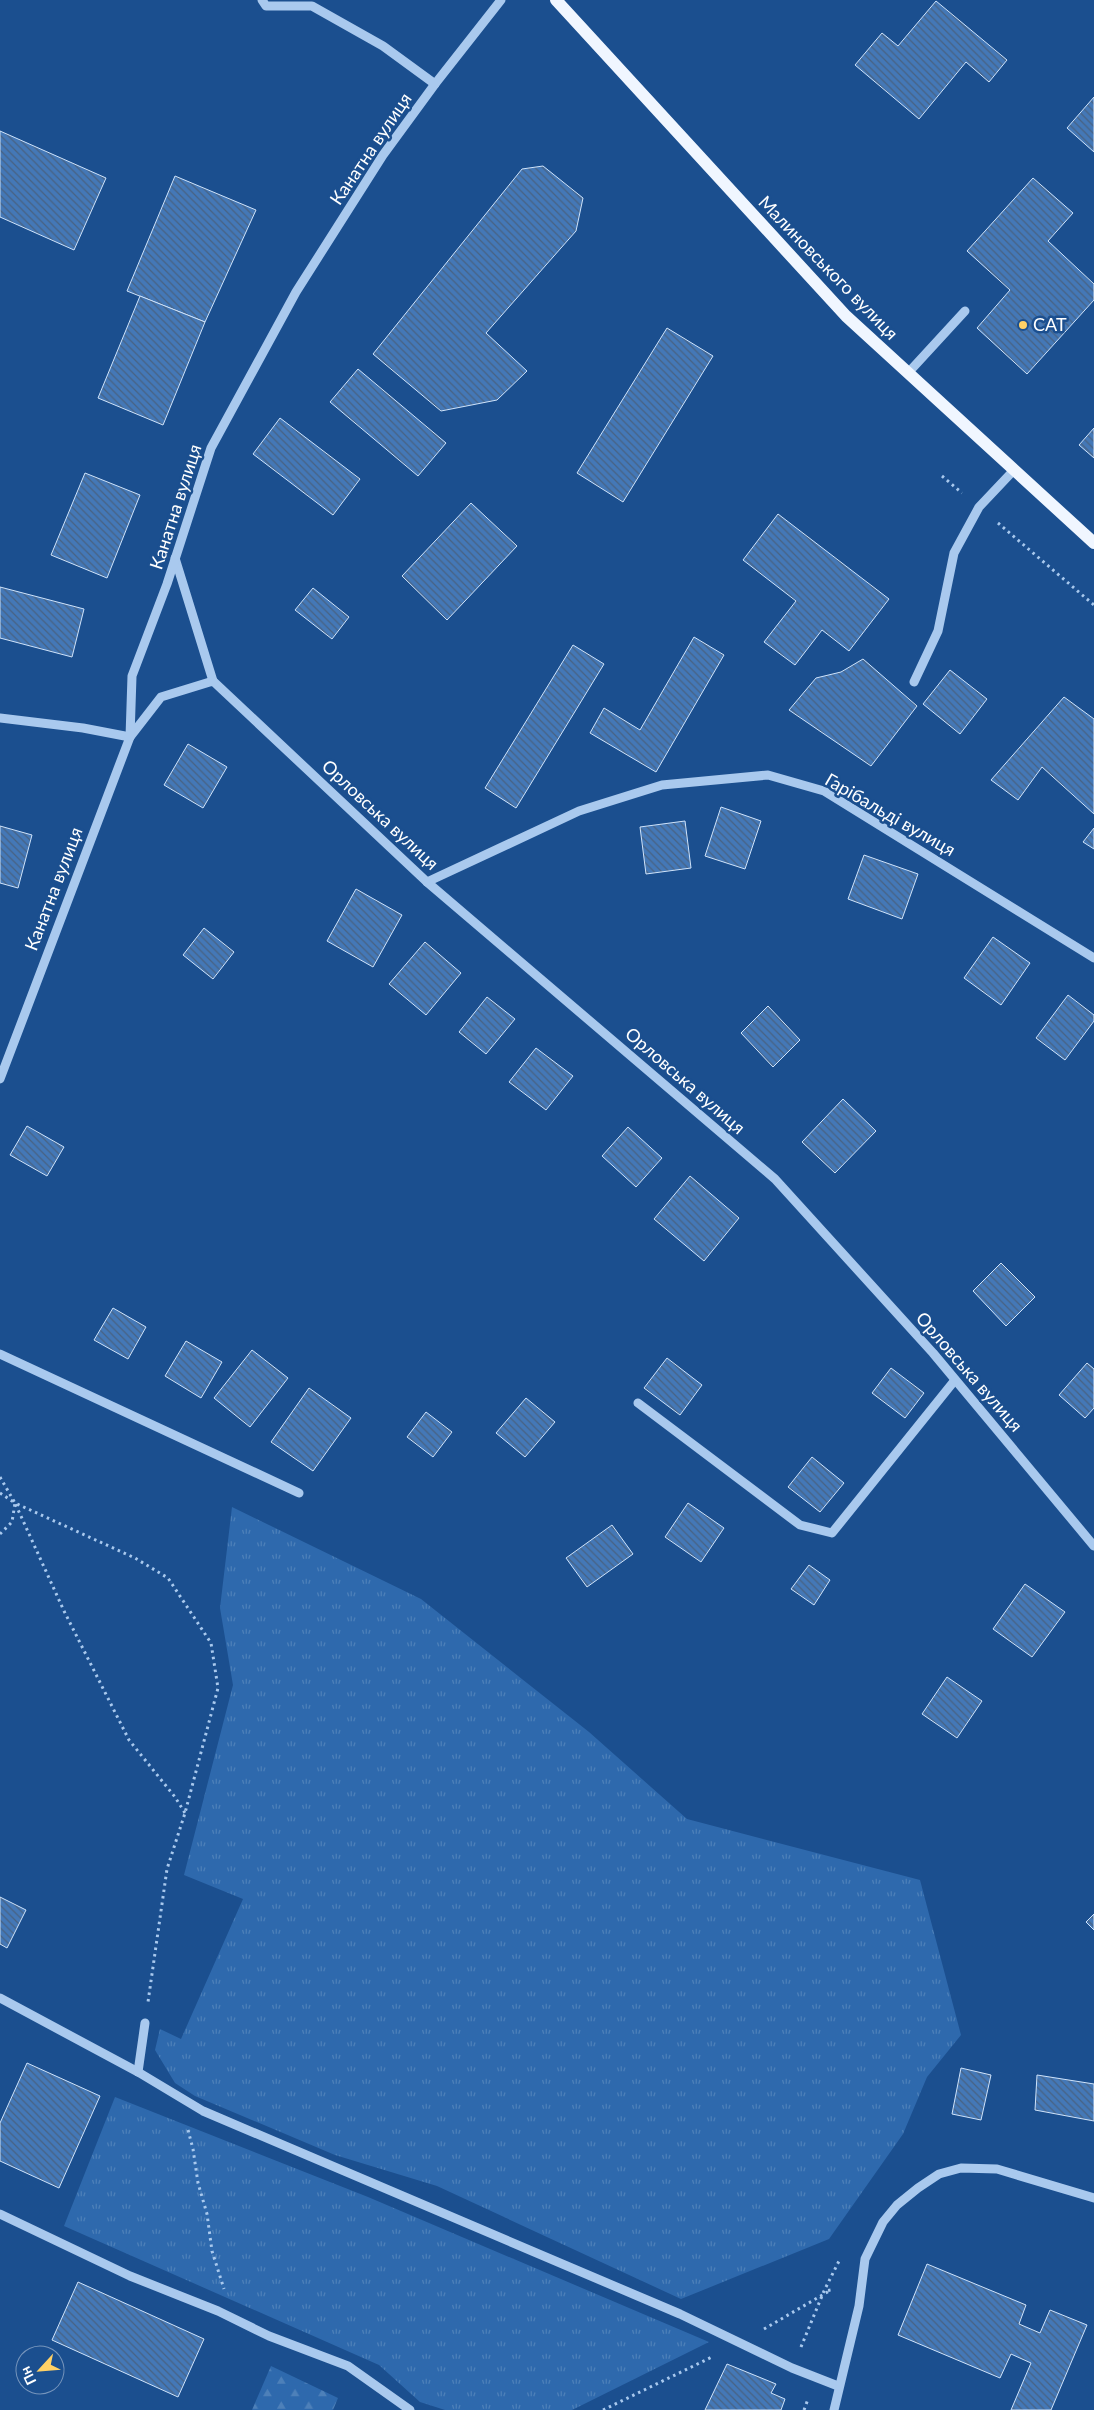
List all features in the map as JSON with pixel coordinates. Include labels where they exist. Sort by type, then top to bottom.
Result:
[{"type":"main road","name":"Малиновського вулиця","points":[[556,0],[846,316],[1094,543]]},
{"type":"street","points":[[262,0],[266,6],[312,6],[383,46],[435,84]]},
{"type":"street","name":"Канатна вулиця","points":[[0,1079],[130,737],[132,676],[175,558],[211,448],[296,292],[383,155],[435,84],[502,0]]},
{"type":"street","points":[[908,373],[965,311]]},
{"type":"street","points":[[914,682],[938,631],[954,552],[978,507],[1014,470]]},
{"type":"street","name":"Орловська вулиця","points":[[175,558],[213,681],[427,882],[774,1179],[955,1380],[1094,1546]]},
{"type":"street","points":[[0,718],[83,728],[130,737],[161,697],[213,681]]},
{"type":"street","name":"Гарібальді вулиця","points":[[427,882],[579,811],[652,788],[662,785],[768,775],[824,791],[1094,958]]},
{"type":"street","points":[[0,1354],[299,1493]]},
{"type":"street","points":[[638,1403],[800,1525],[832,1533],[955,1380]]},
{"type":"street","points":[[0,1998],[138,2072],[203,2111],[680,2314],[792,2368],[838,2386]]},
{"type":"street","points":[[138,2072],[145,2023]]},
{"type":"street","points":[[834,2410],[838,2386],[859,2306],[865,2259],[884,2222],[897,2205],[939,2174],[961,2168],[997,2169],[1094,2198]]},
{"type":"street","points":[[0,2214],[130,2276],[235,2319],[269,2336],[348,2366],[410,2410]]},
{"type":"path","points":[[942,476],[1094,605]]},
{"type":"path","points":[[0,1477],[15,1503],[64,1611],[129,1740],[175,1797],[185,1814]]},
{"type":"path","points":[[0,1493],[15,1503],[134,1558],[168,1578],[211,1643],[218,1688],[185,1814],[167,1869],[145,2023]]},
{"type":"path","points":[[0,1534],[12,1522],[15,1503]]},
{"type":"path","points":[[178,2096],[193,2148],[212,2251],[235,2319]]},
{"type":"path","points":[[603,2410],[741,2343],[830,2290],[824,2291]]},
{"type":"green space","points":[[232,1507],[421,1599],[589,1732],[687,1819],[920,1880],[961,2035],[927,2077],[903,2134],[829,2239],[681,2299],[437,2186],[335,2155],[195,2096],[175,2083],[155,2050],[160,2029],[181,2039],[243,1899],[184,1875],[233,1685],[220,1608]]},
{"type":"green space","points":[[115,2097],[368,2197],[709,2342],[572,2410],[445,2410],[420,2402],[379,2365],[64,2226]]},
{"type":"green space","points":[[271,2366],[338,2398],[333,2410],[252,2410]]},
{"type":"building","points":[[936,1],[1007,60],[989,82],[966,62],[919,119],[855,65],[882,33],[898,46]]},
{"type":"building","points":[[1094,97],[1094,152],[1067,128]]},
{"type":"building","points":[[0,131],[106,178],[74,250],[0,217]]},
{"type":"building","points":[[543,166],[583,198],[576,231],[486,333],[527,371],[497,400],[441,411],[373,354],[522,169]]},
{"type":"building","points":[[175,176],[256,210],[205,322],[127,291]]},
{"type":"building","points":[[1033,178],[1073,213],[1048,241],[1094,284],[1094,300],[1027,374],[977,328],[1010,290],[967,251]]},
{"type":"building","points":[[140,296],[205,322],[163,425],[98,398]]},
{"type":"building","points":[[667,328],[713,356],[623,502],[577,473]]},
{"type":"building","points":[[358,369],[446,443],[418,476],[330,402]]},
{"type":"building","points":[[280,418],[360,479],[333,515],[253,454]]},
{"type":"building","points":[[1094,428],[1094,458],[1079,445]]},
{"type":"building","points":[[85,473],[140,495],[107,578],[51,555]]},
{"type":"building","points":[[471,503],[517,546],[447,620],[402,576]]},
{"type":"building","points":[[778,514],[889,599],[849,651],[822,630],[795,665],[764,642],[796,601],[743,560]]},
{"type":"building","points":[[0,587],[84,609],[72,657],[0,638]]},
{"type":"building","points":[[313,588],[349,617],[332,639],[295,610]]},
{"type":"building","points":[[694,637],[724,655],[656,772],[590,733],[604,708],[640,730]]},
{"type":"building","points":[[573,645],[604,664],[516,808],[485,788]]},
{"type":"building","points":[[863,659],[917,706],[871,766],[789,710],[816,678],[841,672]]},
{"type":"building","points":[[950,670],[987,699],[960,734],[923,704]]},
{"type":"building","points":[[1064,697],[1094,719],[1094,814],[1042,767],[1018,800],[991,780]]},
{"type":"building","points":[[188,744],[227,767],[203,808],[164,785]]},
{"type":"building","points":[[721,807],[761,821],[745,869],[705,856]]},
{"type":"building","points":[[685,821],[691,868],[646,874],[640,827]]},
{"type":"building","points":[[0,826],[32,835],[18,888],[0,883]]},
{"type":"building","points":[[1094,828],[1094,849],[1083,842]]},
{"type":"building","points":[[864,855],[918,874],[902,919],[848,899]]},
{"type":"building","points":[[356,889],[402,915],[373,967],[327,941]]},
{"type":"building","points":[[204,928],[234,952],[213,979],[183,955]]},
{"type":"building","points":[[993,937],[1030,963],[1001,1005],[964,978]]},
{"type":"building","points":[[425,942],[461,973],[426,1015],[389,984]]},
{"type":"building","points":[[1068,995],[1094,1015],[1094,1021],[1065,1060],[1036,1038]]},
{"type":"building","points":[[487,997],[515,1019],[486,1054],[459,1032]]},
{"type":"building","points":[[768,1006],[800,1040],[773,1067],[741,1033]]},
{"type":"building","points":[[536,1048],[573,1076],[546,1110],[509,1082]]},
{"type":"building","points":[[843,1099],[876,1131],[835,1173],[802,1142]]},
{"type":"building","points":[[27,1126],[64,1147],[47,1176],[10,1155]]},
{"type":"building","points":[[628,1127],[662,1158],[636,1187],[602,1156]]},
{"type":"building","points":[[690,1176],[739,1218],[704,1261],[654,1219]]},
{"type":"building","points":[[1001,1263],[1035,1297],[1006,1326],[973,1291]]},
{"type":"building","points":[[113,1308],[146,1327],[128,1359],[94,1340]]},
{"type":"building","points":[[186,1341],[222,1362],[201,1398],[165,1376]]},
{"type":"building","points":[[252,1350],[288,1378],[250,1427],[214,1398]]},
{"type":"building","points":[[667,1358],[702,1385],[680,1415],[644,1388]]},
{"type":"building","points":[[1087,1363],[1094,1369],[1094,1408],[1085,1418],[1059,1395]]},
{"type":"building","points":[[891,1368],[924,1393],[905,1418],[872,1393]]},
{"type":"building","points":[[309,1388],[351,1418],[313,1471],[271,1442]]},
{"type":"building","points":[[526,1398],[555,1422],[525,1457],[496,1433]]},
{"type":"building","points":[[426,1412],[452,1432],[433,1457],[407,1437]]},
{"type":"building","points":[[812,1457],[844,1483],[820,1512],[788,1487]]},
{"type":"building","points":[[688,1503],[724,1528],[701,1562],[665,1537]]},
{"type":"building","points":[[612,1525],[633,1554],[587,1587],[566,1558]]},
{"type":"building","points":[[809,1565],[830,1580],[814,1605],[791,1589]]},
{"type":"building","points":[[1025,1584],[1065,1612],[1032,1657],[993,1629]]},
{"type":"building","points":[[947,1677],[982,1701],[957,1738],[922,1714]]},
{"type":"building","points":[[0,1897],[26,1910],[7,1948],[0,1944]]},
{"type":"building","points":[[1094,1914],[1094,1930],[1086,1922]]},
{"type":"building","points":[[27,2063],[100,2096],[59,2188],[0,2161],[0,2123]]},
{"type":"building","points":[[961,2068],[991,2075],[981,2120],[952,2114]]},
{"type":"building","points":[[1037,2075],[1094,2084],[1094,2121],[1035,2110]]},
{"type":"building","points":[[927,2264],[1026,2305],[1019,2324],[1040,2333],[1050,2310],[1087,2325],[1051,2410],[1011,2410],[1031,2363],[1011,2354],[1000,2378],[898,2335]]},
{"type":"building","points":[[78,2282],[204,2339],[178,2397],[52,2340]]},
{"type":"building","points":[[727,2364],[776,2384],[771,2393],[785,2399],[781,2410],[705,2410]]},
{"type":"place","name":"САТ","points":[[1023,325]]}]
